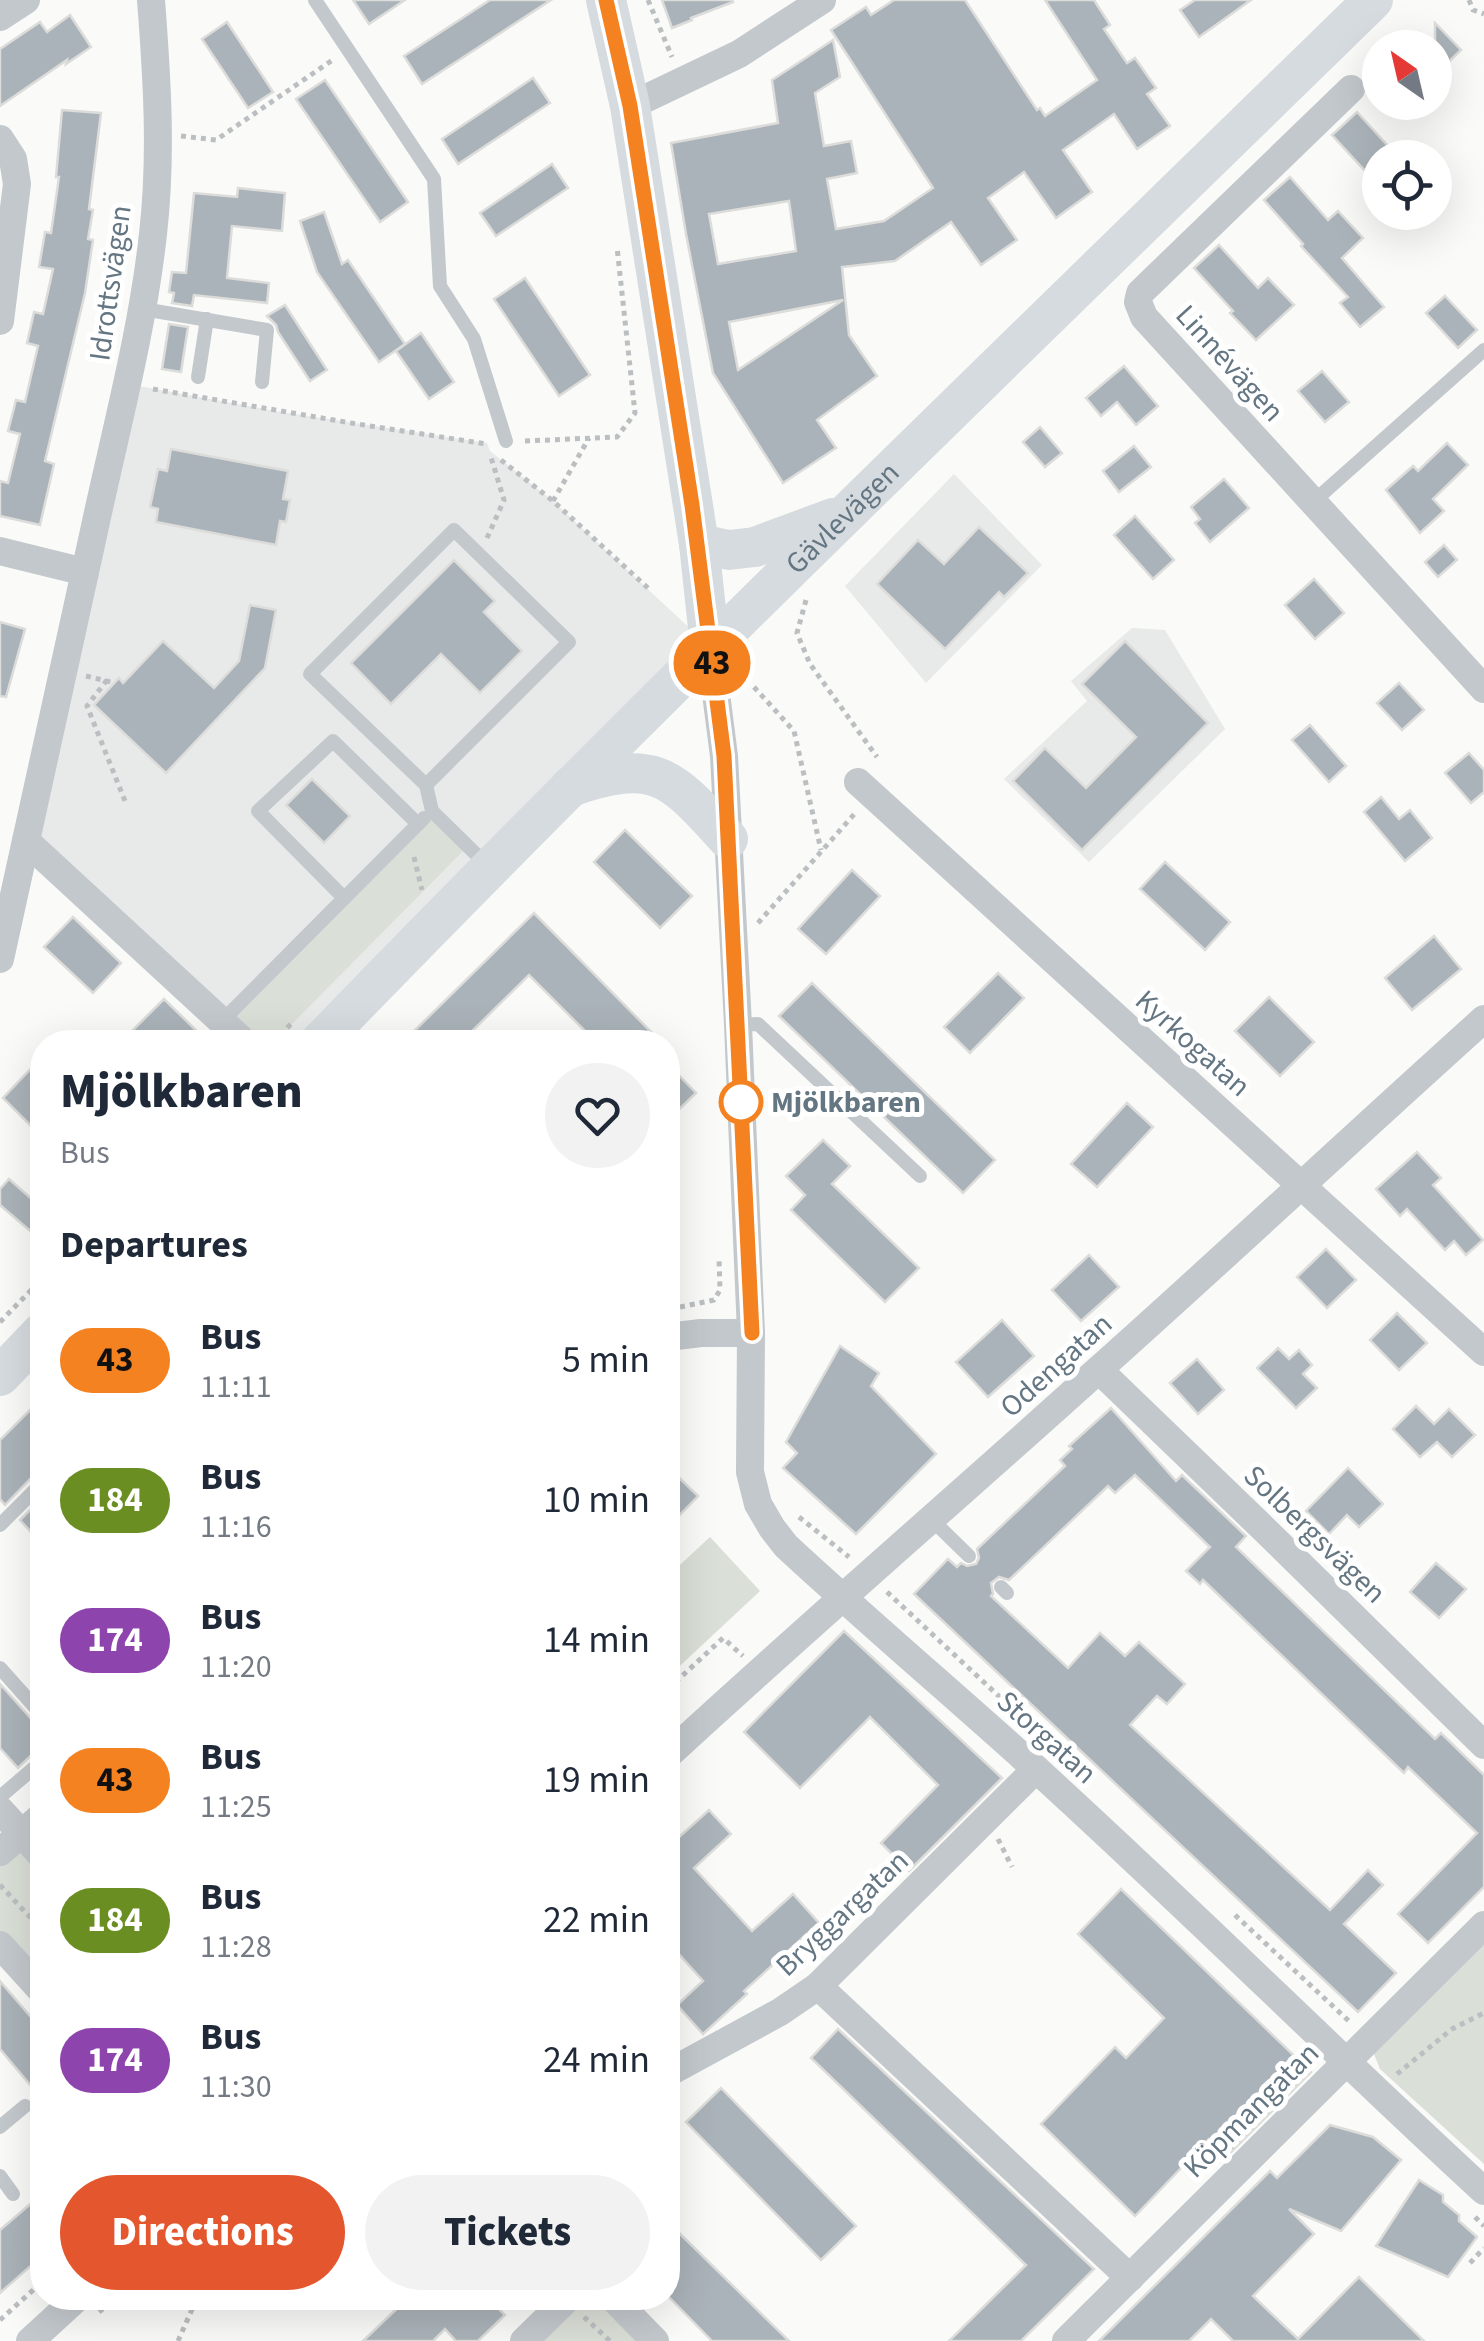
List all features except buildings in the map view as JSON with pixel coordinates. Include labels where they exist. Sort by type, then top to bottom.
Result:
[{"type":"main road","points":[[606,0],[630,106],[698,544],[710,646]]},
{"type":"main road","name":"Gävlevägen","points":[[332,1030],[710,646],[1373,0]]},
{"type":"main road","points":[[698,544],[729,550],[755,547],[849,512]]},
{"type":"main road","points":[[570,787],[622,774],[643,772],[662,778],[678,787],[728,839]]},
{"type":"main road","points":[[0,1376],[30,1345]]},
{"type":"street","points":[[0,17],[26,0]]},
{"type":"street","name":"Idrottsvägen","points":[[0,959],[143,309],[154,232],[158,133],[151,0]]},
{"type":"street","points":[[630,106],[740,54],[822,0]]},
{"type":"street","name":"Linnévägen","points":[[1352,89],[1140,294],[1138,302],[1144,316],[1484,689]]},
{"type":"street","points":[[0,139],[16,169],[18,184],[0,321]]},
{"type":"street","points":[[0,551],[85,572]]},
{"type":"street","name":"Storgatan","points":[[710,646],[724,756],[738,1024],[752,1333],[750,1462],[754,1496],[786,1546],[1036,1769],[1484,2191]]},
{"type":"street","name":"Kyrkogatan","points":[[866,789],[1484,1352]]},
{"type":"street","points":[[26,841],[230,1030]]},
{"type":"street","name":"Odengatan","points":[[680,1744],[1484,1019]]},
{"type":"street","points":[[680,1336],[752,1333]]},
{"type":"street","name":"Solbergsvägen","points":[[1099,1370],[1484,1746]]},
{"type":"street","name":"Bryggargatan","points":[[680,2066],[780,2012],[818,1986],[1036,1769]]},
{"type":"street","points":[[0,1810],[30,1823]]},
{"type":"street","points":[[0,1852],[30,1826]]},
{"type":"street","name":"Köpmangatan","points":[[1066,2341],[1484,1925]]},
{"type":"street","points":[[0,1945],[30,1978]]},
{"type":"street","points":[[818,1986],[1130,2278]]},
{"type":"street","points":[[30,2341],[64,2310]]},
{"type":"street","points":[[524,2341],[556,2310]]},
{"type":"street","points":[[625,2310],[655,2341]]},
{"type":"lane","points":[[315,0],[434,180],[440,286],[474,340],[506,442]]},
{"type":"lane","points":[[143,309],[267,330],[262,382]]},
{"type":"lane","points":[[198,377],[207,318]]},
{"type":"lane","points":[[1313,502],[1484,350]]},
{"type":"lane","points":[[426,785],[569,642],[454,530],[310,674],[426,785],[432,811],[489,868]]},
{"type":"lane","points":[[344,898],[258,811],[333,741],[413,829]]},
{"type":"lane","points":[[221,1022],[432,811]]},
{"type":"lane","points":[[738,1024],[758,1024],[920,1176]]},
{"type":"lane","points":[[0,1525],[30,1494]]},
{"type":"lane","points":[[932,1519],[969,1556]]},
{"type":"lane","points":[[0,1668],[30,1702]]},
{"type":"lane","points":[[0,1797],[30,1771]]},
{"type":"lane","points":[[0,2127],[25,2106]]},
{"type":"lane","points":[[0,2176],[13,2194]]},
{"type":"path","points":[[1469,0],[1473,10],[1484,14]]},
{"type":"path","points":[[158,133],[216,140],[348,50]]},
{"type":"path","points":[[506,442],[617,437],[636,413],[616,238]]},
{"type":"path","points":[[128,384],[488,443],[504,500],[480,554]]},
{"type":"path","points":[[553,501],[590,438]]},
{"type":"path","points":[[490,451],[553,501],[650,589]]},
{"type":"path","points":[[808,595],[797,633],[810,664],[877,757]]},
{"type":"path","points":[[111,682],[107,680],[87,706],[126,801]]},
{"type":"path","points":[[754,687],[794,731],[820,850]]},
{"type":"path","points":[[754,937],[759,920],[856,812],[866,789]]},
{"type":"path","points":[[413,829],[422,893]]},
{"type":"path","points":[[680,1307],[714,1300],[720,1290],[718,1251]]},
{"type":"path","points":[[0,1322],[30,1291]]},
{"type":"path","points":[[790,1510],[869,1575],[1017,1713]]},
{"type":"path","points":[[680,1678],[723,1638]]},
{"type":"path","points":[[0,1884],[30,1917]]},
{"type":"path","points":[[1391,2080],[1452,2029],[1484,2013]]},
{"type":"path","points":[[1470,2263],[1484,2248]]},
{"type":"path","points":[[0,2320],[30,2293]]},
{"type":"path","points":[[178,2341],[192,2310]]},
{"type":"shaded area","points":[[128,384],[487,443],[490,451],[553,501],[710,647],[332,1030],[231,1030],[26,841]]},
{"type":"shaded area","points":[[954,474],[1042,565],[926,683],[845,586]]},
{"type":"shaded area","points":[[1132,628],[1165,630],[1225,729],[1089,862],[1004,779],[1087,701],[1071,681]]},
{"type":"shaded area","points":[[432,811],[468,846],[286,1030],[230,1030],[221,1022]]},
{"type":"shaded area","points":[[710,1537],[760,1591],[680,1666],[680,1565]]},
{"type":"shaded area","points":[[22,1833],[30,1842],[30,1978],[0,1945],[0,1852]]},
{"type":"shaded area","points":[[1484,1925],[1484,2164],[1380,2069],[1368,2039]]},
{"type":"shaded area","points":[[556,2310],[625,2310],[655,2341],[524,2341]]},
{"type":"bus line","name":"43","points":[[606,0],[630,106],[698,544],[724,756],[752,1333]]},
{"type":"place","name":"Mjölkbaren","points":[[741,1102]]}]
